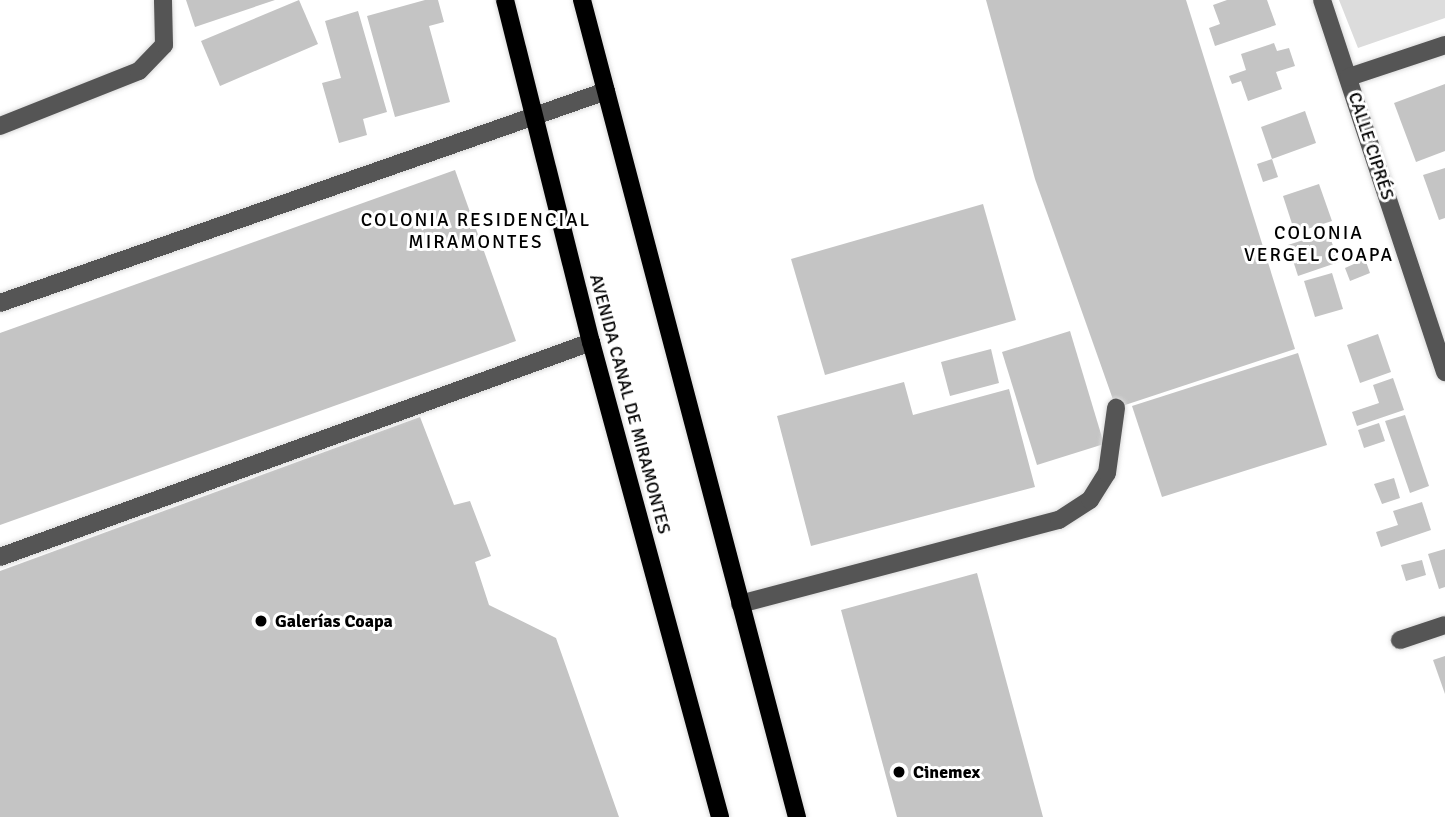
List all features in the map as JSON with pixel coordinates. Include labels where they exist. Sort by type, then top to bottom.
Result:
[{"type":"main road","name":"AVENIDA CANAL DE MIRAMONTES","points":[[505,0],[591,342],[720,817]]},
{"type":"main road","points":[[582,0],[797,817]]},
{"type":"street","points":[[0,127],[115,83],[139,71],[164,45],[163,0]]},
{"type":"street","name":"CALLE CIPRÉS","points":[[1322,0],[1445,372]]},
{"type":"street","points":[[1349,77],[1445,45]]},
{"type":"street","points":[[0,303],[606,91]]},
{"type":"street","points":[[0,556],[591,342]]},
{"type":"street","points":[[740,604],[1059,520],[1090,500],[1108,474],[1116,408]]},
{"type":"street","points":[[1400,640],[1445,625]]},
{"type":"shaded area","points":[[1339,0],[1445,0],[1445,18],[1358,48]]},
{"type":"building","points":[[186,0],[275,0],[195,27]]},
{"type":"building","points":[[299,0],[318,44],[220,86],[201,41]]},
{"type":"building","points":[[425,0],[438,0],[444,22],[429,26],[450,102],[395,117],[367,16]]},
{"type":"building","points":[[986,0],[1186,0],[1295,349],[1116,408],[1035,179]]},
{"type":"building","points":[[1227,0],[1267,0],[1276,25],[1215,46],[1209,28],[1220,24],[1213,5]]},
{"type":"building","points":[[358,11],[387,112],[363,119],[367,135],[339,143],[322,83],[341,78],[325,21]]},
{"type":"building","points":[[1274,43],[1277,51],[1289,48],[1295,66],[1276,72],[1282,89],[1248,101],[1241,81],[1232,84],[1229,76],[1246,70],[1241,54]]},
{"type":"building","points":[[1445,84],[1445,151],[1416,162],[1394,103]]},
{"type":"building","points":[[1305,111],[1316,143],[1272,159],[1261,127]]},
{"type":"building","points":[[1272,159],[1278,177],[1263,182],[1257,164]]},
{"type":"building","points":[[1445,168],[1445,218],[1439,220],[1423,175]]},
{"type":"building","points":[[455,170],[516,341],[0,525],[0,333]]},
{"type":"building","points":[[1319,184],[1332,221],[1295,233],[1283,196]]},
{"type":"building","points":[[983,204],[1016,320],[825,375],[791,259]]},
{"type":"building","points":[[1328,232],[1339,262],[1298,276],[1288,245]]},
{"type":"building","points":[[1365,259],[1370,273],[1350,281],[1345,268]]},
{"type":"building","points":[[1332,273],[1343,309],[1315,317],[1304,281]]},
{"type":"building","points":[[1070,331],[1104,444],[1037,465],[1002,352]]},
{"type":"building","points":[[1378,334],[1391,372],[1360,383],[1347,345]]},
{"type":"building","points":[[991,349],[999,383],[950,396],[941,362]]},
{"type":"building","points":[[1298,353],[1327,445],[1162,497],[1132,406]]},
{"type":"building","points":[[1393,378],[1404,410],[1357,426],[1352,412],[1379,403],[1373,385]]},
{"type":"building","points":[[904,382],[913,415],[1009,389],[1035,487],[811,546],[777,416]]},
{"type":"building","points":[[1405,415],[1429,486],[1410,493],[1385,421]]},
{"type":"building","name":"Galerías Coapa","points":[[420,417],[454,505],[470,501],[491,556],[475,562],[489,605],[556,638],[619,817],[0,817],[0,571]]},
{"type":"building","points":[[1379,423],[1385,441],[1364,448],[1358,430]]},
{"type":"building","points":[[1394,478],[1400,498],[1382,504],[1374,484]]},
{"type":"building","points":[[1422,502],[1431,530],[1381,547],[1376,532],[1398,525],[1393,511]]},
{"type":"building","points":[[1445,549],[1445,587],[1439,589],[1428,554]]},
{"type":"building","points":[[1422,560],[1426,575],[1406,581],[1401,565]]},
{"type":"building","points":[[977,573],[1043,817],[897,817],[841,610]]},
{"type":"building","points":[[1445,656],[1445,694],[1433,660]]},
{"type":"place","name":"Galerías Coapa","points":[[261,621]]},
{"type":"place","name":"Cinemex","points":[[899,772]]},
{"type":"district","name":"COLONIA RESIDENCIAL MIRAMONTES","points":[[476,232]]},
{"type":"district","name":"COLONIA VERGEL COAPA","points":[[1319,245]]}]
